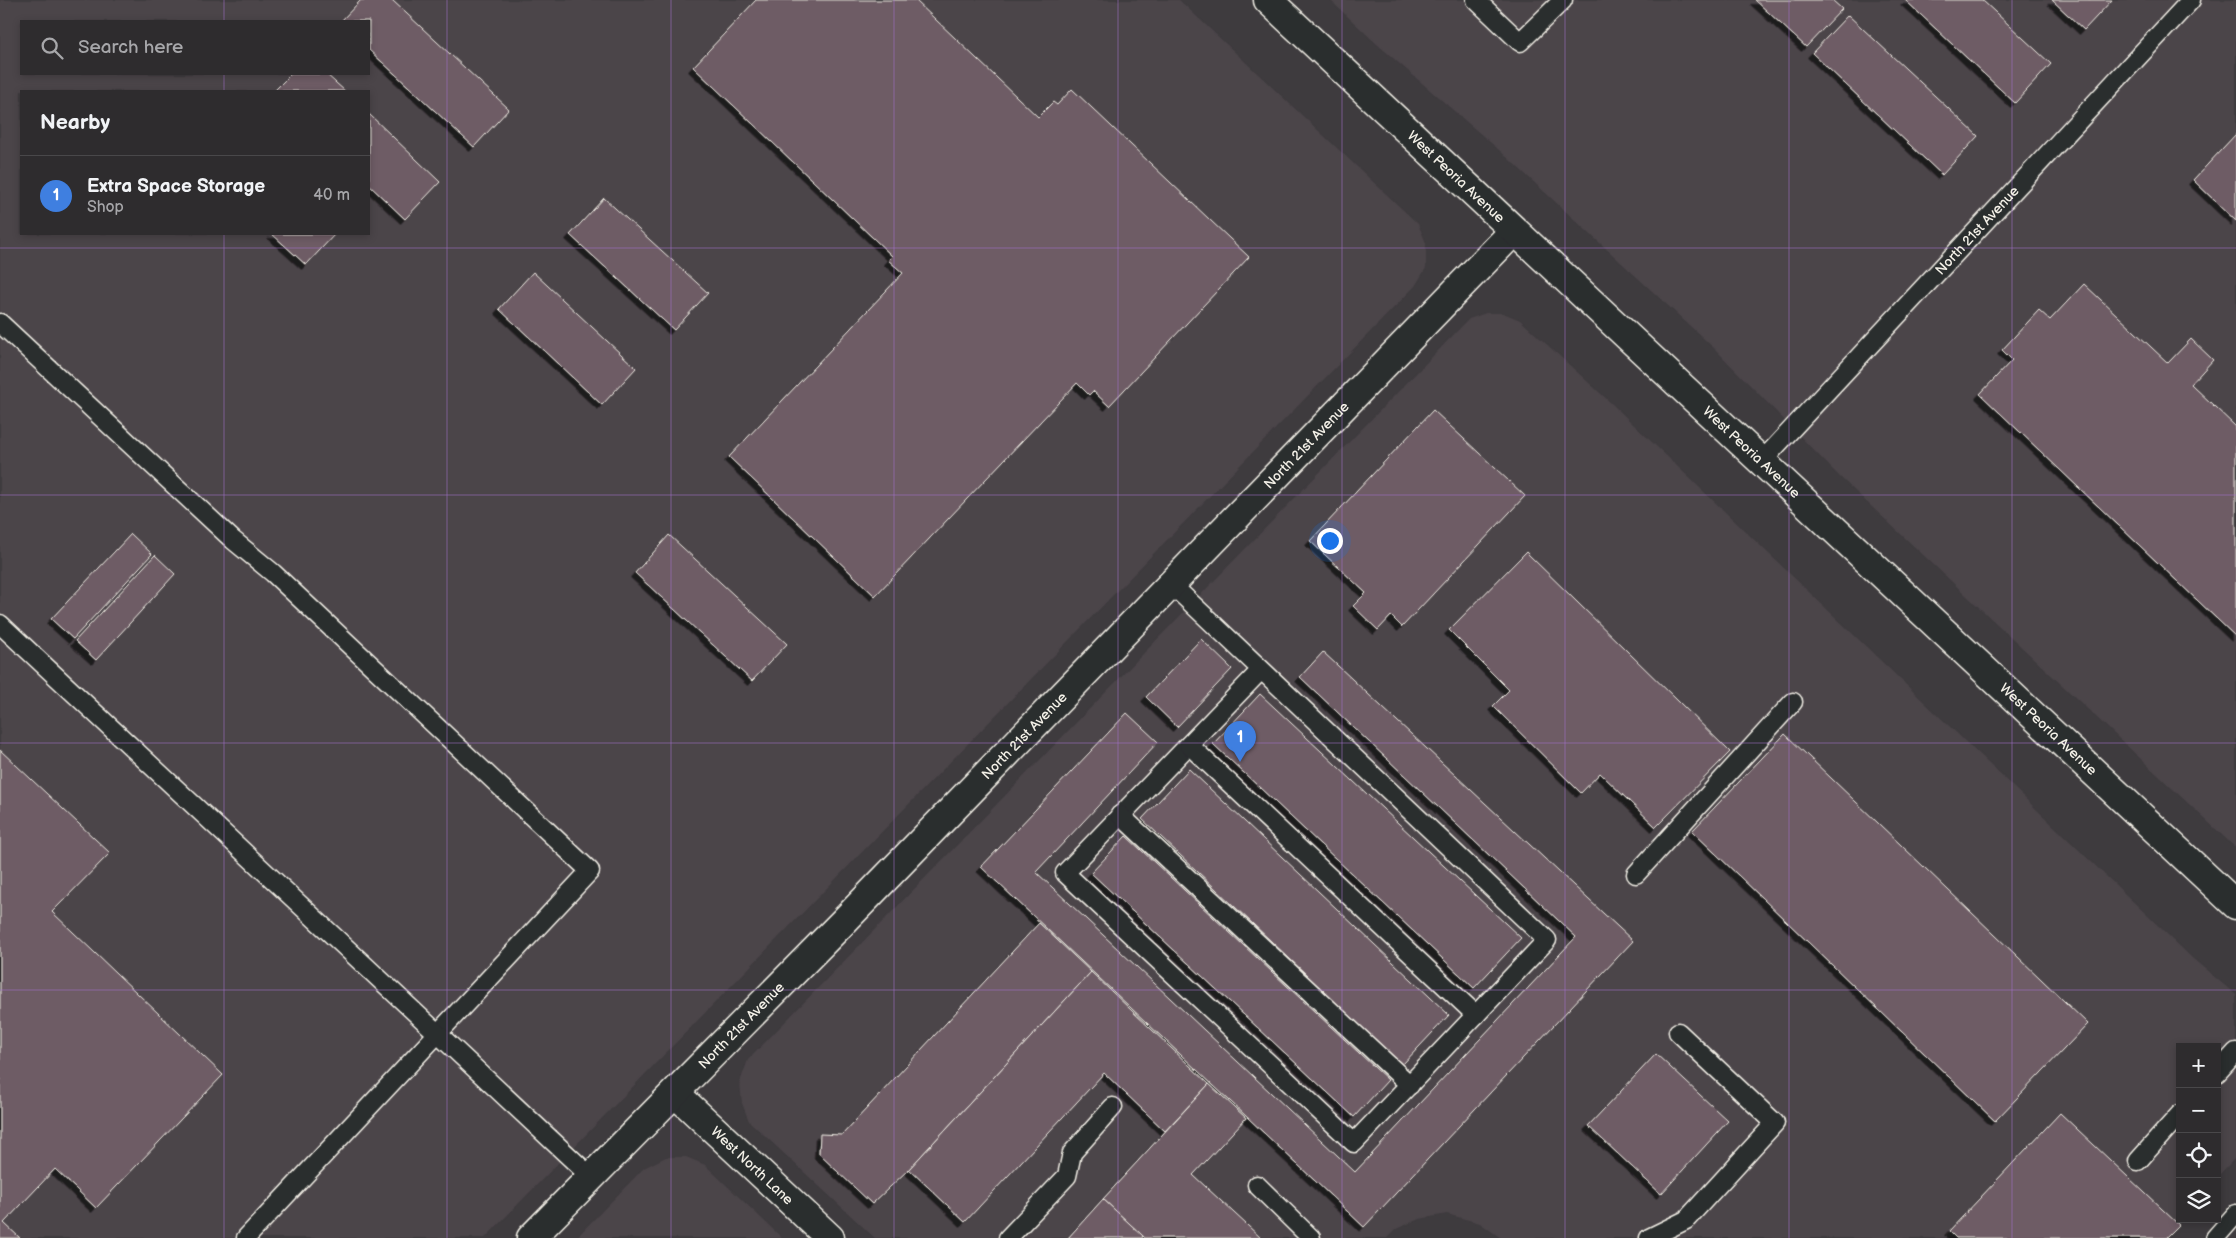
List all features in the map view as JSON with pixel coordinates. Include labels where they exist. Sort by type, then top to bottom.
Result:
[{"type":"street","name":"West Peoria Avenue","points":[[1268,0],[1514,231],[1763,460],[2236,905]]},
{"type":"street","name":"North 21st Avenue","points":[[531,1238],[675,1093],[1514,231]]},
{"type":"street","name":"West North Lane","points":[[675,1093],[830,1238]]},
{"type":"lane","points":[[1476,0],[1520,42],[1563,0]]},
{"type":"lane","name":"North 21st Avenue","points":[[1763,460],[2191,0]]},
{"type":"lane","points":[[0,323],[233,540],[273,573],[590,871],[246,1238]]},
{"type":"lane","points":[[1171,584],[1547,940],[1354,1143],[1064,873],[1261,670]]},
{"type":"lane","points":[[0,624],[590,1178]]},
{"type":"lane","points":[[1636,874],[1793,702]]},
{"type":"lane","points":[[1189,745],[1476,1015]]},
{"type":"lane","points":[[1120,815],[1410,1085]]},
{"type":"lane","points":[[1649,1238],[1686,1220],[1775,1122],[1678,1032]]},
{"type":"lane","points":[[2221,1069],[2236,1052]]},
{"type":"lane","points":[[1008,1238],[1067,1176],[1072,1153],[1113,1107]]},
{"type":"lane","points":[[2138,1161],[2176,1118]]},
{"type":"lane","points":[[1256,1185],[1311,1238]]},
{"type":"lane","points":[[2215,1238],[2236,1214]]},
{"type":"shaded area","points":[[0,0],[1179,0],[1418,224],[1426,243],[1426,268],[1415,286],[485,1238],[0,1238]]},
{"type":"shaded area","points":[[1330,0],[2236,0],[2236,848],[1840,477],[1714,348],[1498,149],[1377,44]]},
{"type":"shaded area","points":[[1486,313],[1503,313],[1520,320],[1612,404],[2193,959],[2236,995],[2236,1157],[2221,1173],[2221,1043],[2176,1043],[2176,1221],[2160,1238],[1501,1238],[1480,1223],[1447,1214],[1419,1219],[1396,1229],[1387,1238],[875,1238],[749,1121],[742,1103],[740,1082],[748,1060],[1469,319]]},
{"type":"shaded area","points":[[666,1157],[686,1157],[705,1165],[782,1238],[576,1238],[644,1168]]},
{"type":"building","points":[[361,0],[392,0],[509,109],[474,147],[370,51],[370,20],[342,20]]},
{"type":"building","points":[[756,0],[915,0],[1038,117],[1053,102],[1057,105],[1072,89],[1249,257],[1109,406],[1093,391],[1089,395],[1077,383],[875,596],[729,457],[903,273],[888,260],[892,256],[693,67]]},
{"type":"building","points":[[1755,0],[1832,0],[1842,9],[1806,47]]},
{"type":"building","points":[[1905,0],[1982,0],[2051,64],[2015,103]]},
{"type":"building","points":[[2052,0],[2112,0],[2084,30]]},
{"type":"building","points":[[1848,15],[1978,136],[1942,175],[1812,53]]},
{"type":"building","points":[[290,75],[327,75],[344,90],[275,90]]},
{"type":"building","points":[[370,115],[440,182],[405,219],[370,186]]},
{"type":"building","points":[[2236,134],[2236,221],[2193,180]]},
{"type":"building","points":[[604,198],[708,293],[674,330],[570,235]]},
{"type":"building","points":[[273,235],[334,235],[306,265]]},
{"type":"building","points":[[533,272],[636,368],[602,405],[499,309]]},
{"type":"building","points":[[2084,284],[2168,363],[2191,339],[2213,360],[2191,384],[2236,427],[2236,637],[1980,394],[2012,360],[2002,350],[2039,310],[2050,320]]},
{"type":"building","points":[[1433,410],[1525,496],[1402,627],[1391,616],[1378,630],[1353,606],[1366,593],[1310,541]]},
{"type":"building","points":[[131,534],[152,554],[73,639],[51,619]]},
{"type":"building","points":[[669,535],[787,644],[752,681],[635,573]]},
{"type":"building","points":[[1526,552],[1730,752],[1656,827],[1600,773],[1581,793],[1493,706],[1509,690],[1449,630]]},
{"type":"building","points":[[155,555],[175,574],[96,660],[75,641]]},
{"type":"building","points":[[1201,639],[1232,669],[1177,727],[1146,697]]},
{"type":"building","points":[[1323,652],[1633,941],[1364,1227],[981,867],[1127,713],[1158,742],[1036,872],[1355,1172],[1576,937],[1300,677]]},
{"type":"building","points":[[1260,694],[1521,938],[1474,988],[1213,744]]},
{"type":"building","points":[[1785,734],[2088,1024],[1995,1121],[1692,831]]},
{"type":"building","points":[[0,750],[110,853],[52,912],[223,1075],[96,1208],[55,1169],[4,1223],[20,1238],[0,1238]]},
{"type":"building","points":[[1189,769],[1449,1015],[1402,1065],[1142,819]]},
{"type":"building","points":[[1126,836],[1388,1080],[1354,1117],[1091,873]]},
{"type":"building","points":[[1039,923],[1091,972],[909,1169],[872,1204],[819,1154],[820,1134],[842,1135]]},
{"type":"building","points":[[1091,972],[1209,1084],[1165,1131],[1104,1073],[965,1222],[909,1169]]},
{"type":"building","points":[[1656,1054],[1728,1121],[1661,1194],[1588,1126]]},
{"type":"building","points":[[1209,1084],[1246,1118],[1193,1175],[1261,1238],[1145,1238],[1103,1199]]},
{"type":"building","points":[[2060,1113],[2179,1225],[2166,1238],[1956,1238],[1949,1231]]},
{"type":"building","points":[[1103,1199],[1143,1236],[1142,1238],[1068,1238]]},
{"type":"place","name":"Extra Space Storage","points":[[1240,762]]}]
